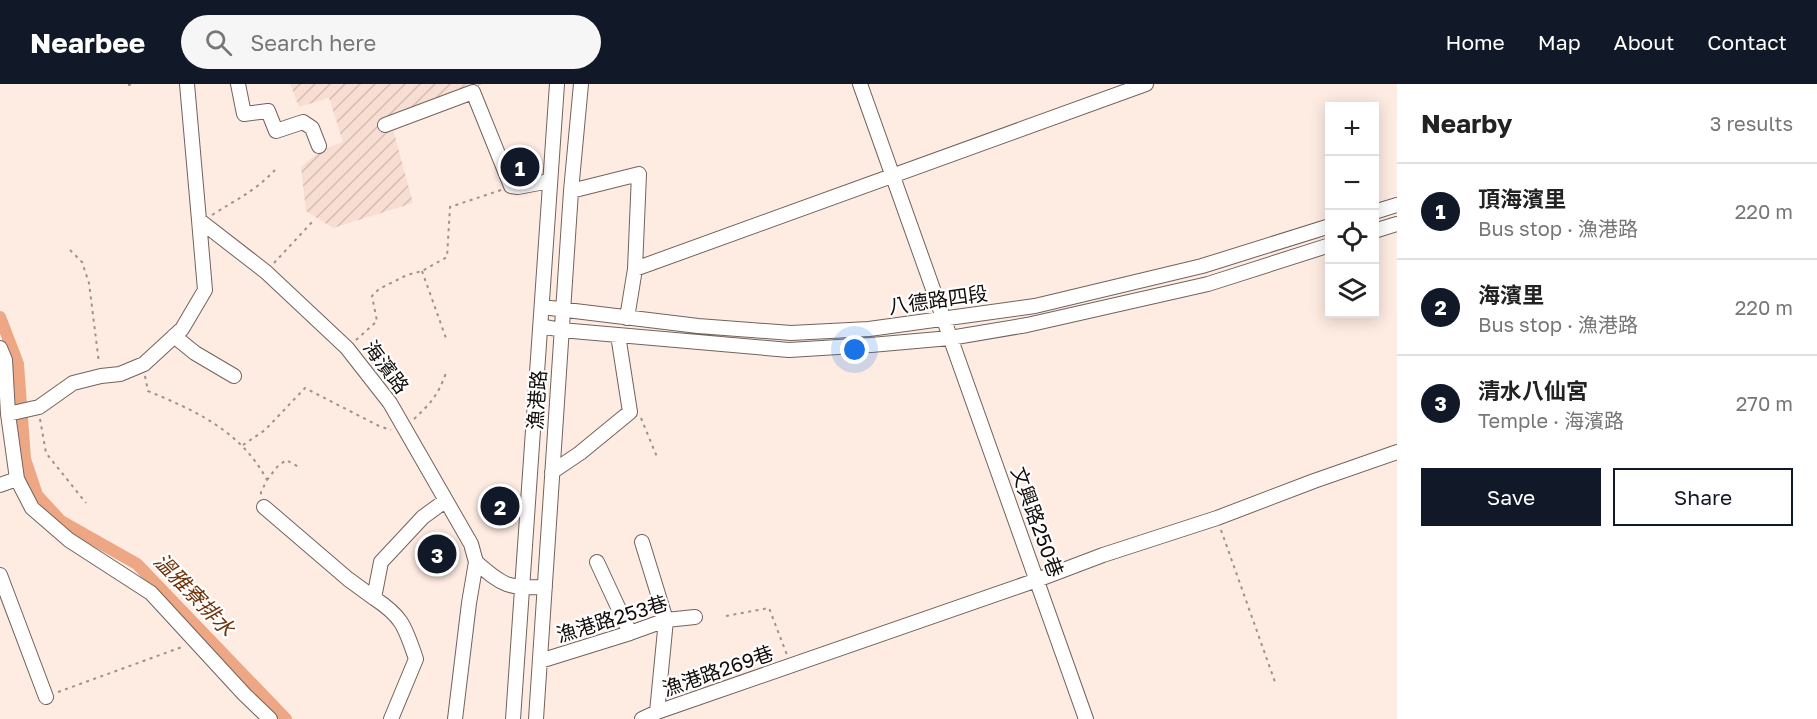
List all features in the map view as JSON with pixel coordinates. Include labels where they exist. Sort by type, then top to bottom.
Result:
[{"type":"street","points":[[11,414],[35,408],[74,383],[120,374],[144,364],[182,329],[205,290],[187,84]]},
{"type":"street","points":[[238,84],[244,114],[268,111],[276,131],[303,122],[312,128],[319,146]]},
{"type":"street","name":"漁港路","points":[[513,719],[557,84]]},
{"type":"street","name":"漁港路","points":[[536,719],[561,330],[581,84]]},
{"type":"street","name":"文興路250巷","points":[[860,84],[1086,719]]},
{"type":"street","points":[[635,269],[1146,84]]},
{"type":"street","points":[[385,125],[473,92],[511,186],[518,187],[550,181]]},
{"type":"street","points":[[571,190],[639,174],[635,269],[627,318]]},
{"type":"street","points":[[1379,210],[1397,205]]},
{"type":"street","name":"海濱路","points":[[199,220],[266,272],[347,348],[390,403],[471,544],[476,562]]},
{"type":"street","points":[[1379,229],[1397,224]]},
{"type":"street","name":"八德路四段","points":[[542,307],[698,326],[791,333],[869,329],[1035,306],[1203,266],[1325,227]]},
{"type":"street","name":"八德路四段","points":[[541,326],[561,330],[789,350],[902,343],[950,338],[1027,325],[1208,284],[1325,246]]},
{"type":"street","points":[[1203,266],[1208,284]]},
{"type":"street","points":[[898,326],[902,343]]},
{"type":"street","points":[[552,472],[580,453],[630,412],[618,335]]},
{"type":"street","points":[[174,336],[195,353],[234,376]]},
{"type":"street","points":[[0,348],[5,360],[17,479],[32,508],[69,540],[151,593],[270,719]]},
{"type":"street","name":"漁港路269巷","points":[[642,719],[1397,453]]},
{"type":"street","points":[[0,485],[17,479]]},
{"type":"street","points":[[374,598],[381,562],[423,518],[445,501]]},
{"type":"street","points":[[264,507],[348,579],[394,611],[406,632],[416,659],[391,719]]},
{"type":"street","points":[[642,542],[666,620]]},
{"type":"street","points":[[476,562],[500,583],[521,588],[545,587]]},
{"type":"street","points":[[455,719],[476,562]]},
{"type":"street","points":[[597,562],[630,633]]},
{"type":"street","points":[[0,575],[46,697]]},
{"type":"street","name":"漁港路253巷","points":[[540,660],[666,620],[695,618]]},
{"type":"street","name":"漁港路269巷","points":[[657,712],[666,620]]},
{"type":"path","points":[[128,85],[135,84]]},
{"type":"path","points":[[199,220],[235,203],[260,186],[275,170]]},
{"type":"path","points":[[347,348],[377,321],[372,296],[379,289],[407,275],[422,272],[447,257],[450,207],[511,186]]},
{"type":"path","points":[[266,272],[313,221]]},
{"type":"path","points":[[70,250],[82,262],[89,283],[101,376]]},
{"type":"path","points":[[422,272],[447,341]]},
{"type":"path","points":[[144,364],[148,391],[213,421],[243,445],[267,480]]},
{"type":"path","points":[[243,445],[265,430],[305,388],[379,426],[406,432],[440,392],[446,373]]},
{"type":"path","points":[[35,408],[46,453],[86,503]]},
{"type":"path","points":[[629,409],[637,408],[657,457]]},
{"type":"path","points":[[264,507],[261,492],[277,467],[286,460],[299,466]]},
{"type":"path","points":[[1217,518],[1275,682]]},
{"type":"path","points":[[726,616],[769,608],[791,666]]},
{"type":"path","points":[[46,697],[196,642]]},
{"type":"shaded area","points":[[290,84],[483,84],[390,118],[413,203],[333,228],[306,211],[301,167],[321,150],[343,142],[329,98],[299,107]]},
{"type":"waterway","name":"溫雅寮排水","points":[[0,317],[18,364],[25,459],[37,495],[61,521],[137,564],[286,719]]},
{"type":"place","name":"頂海濱里","points":[[520,167]]},
{"type":"place","name":"海濱里","points":[[500,506]]},
{"type":"place","name":"清水八仙宮","points":[[437,554]]}]
